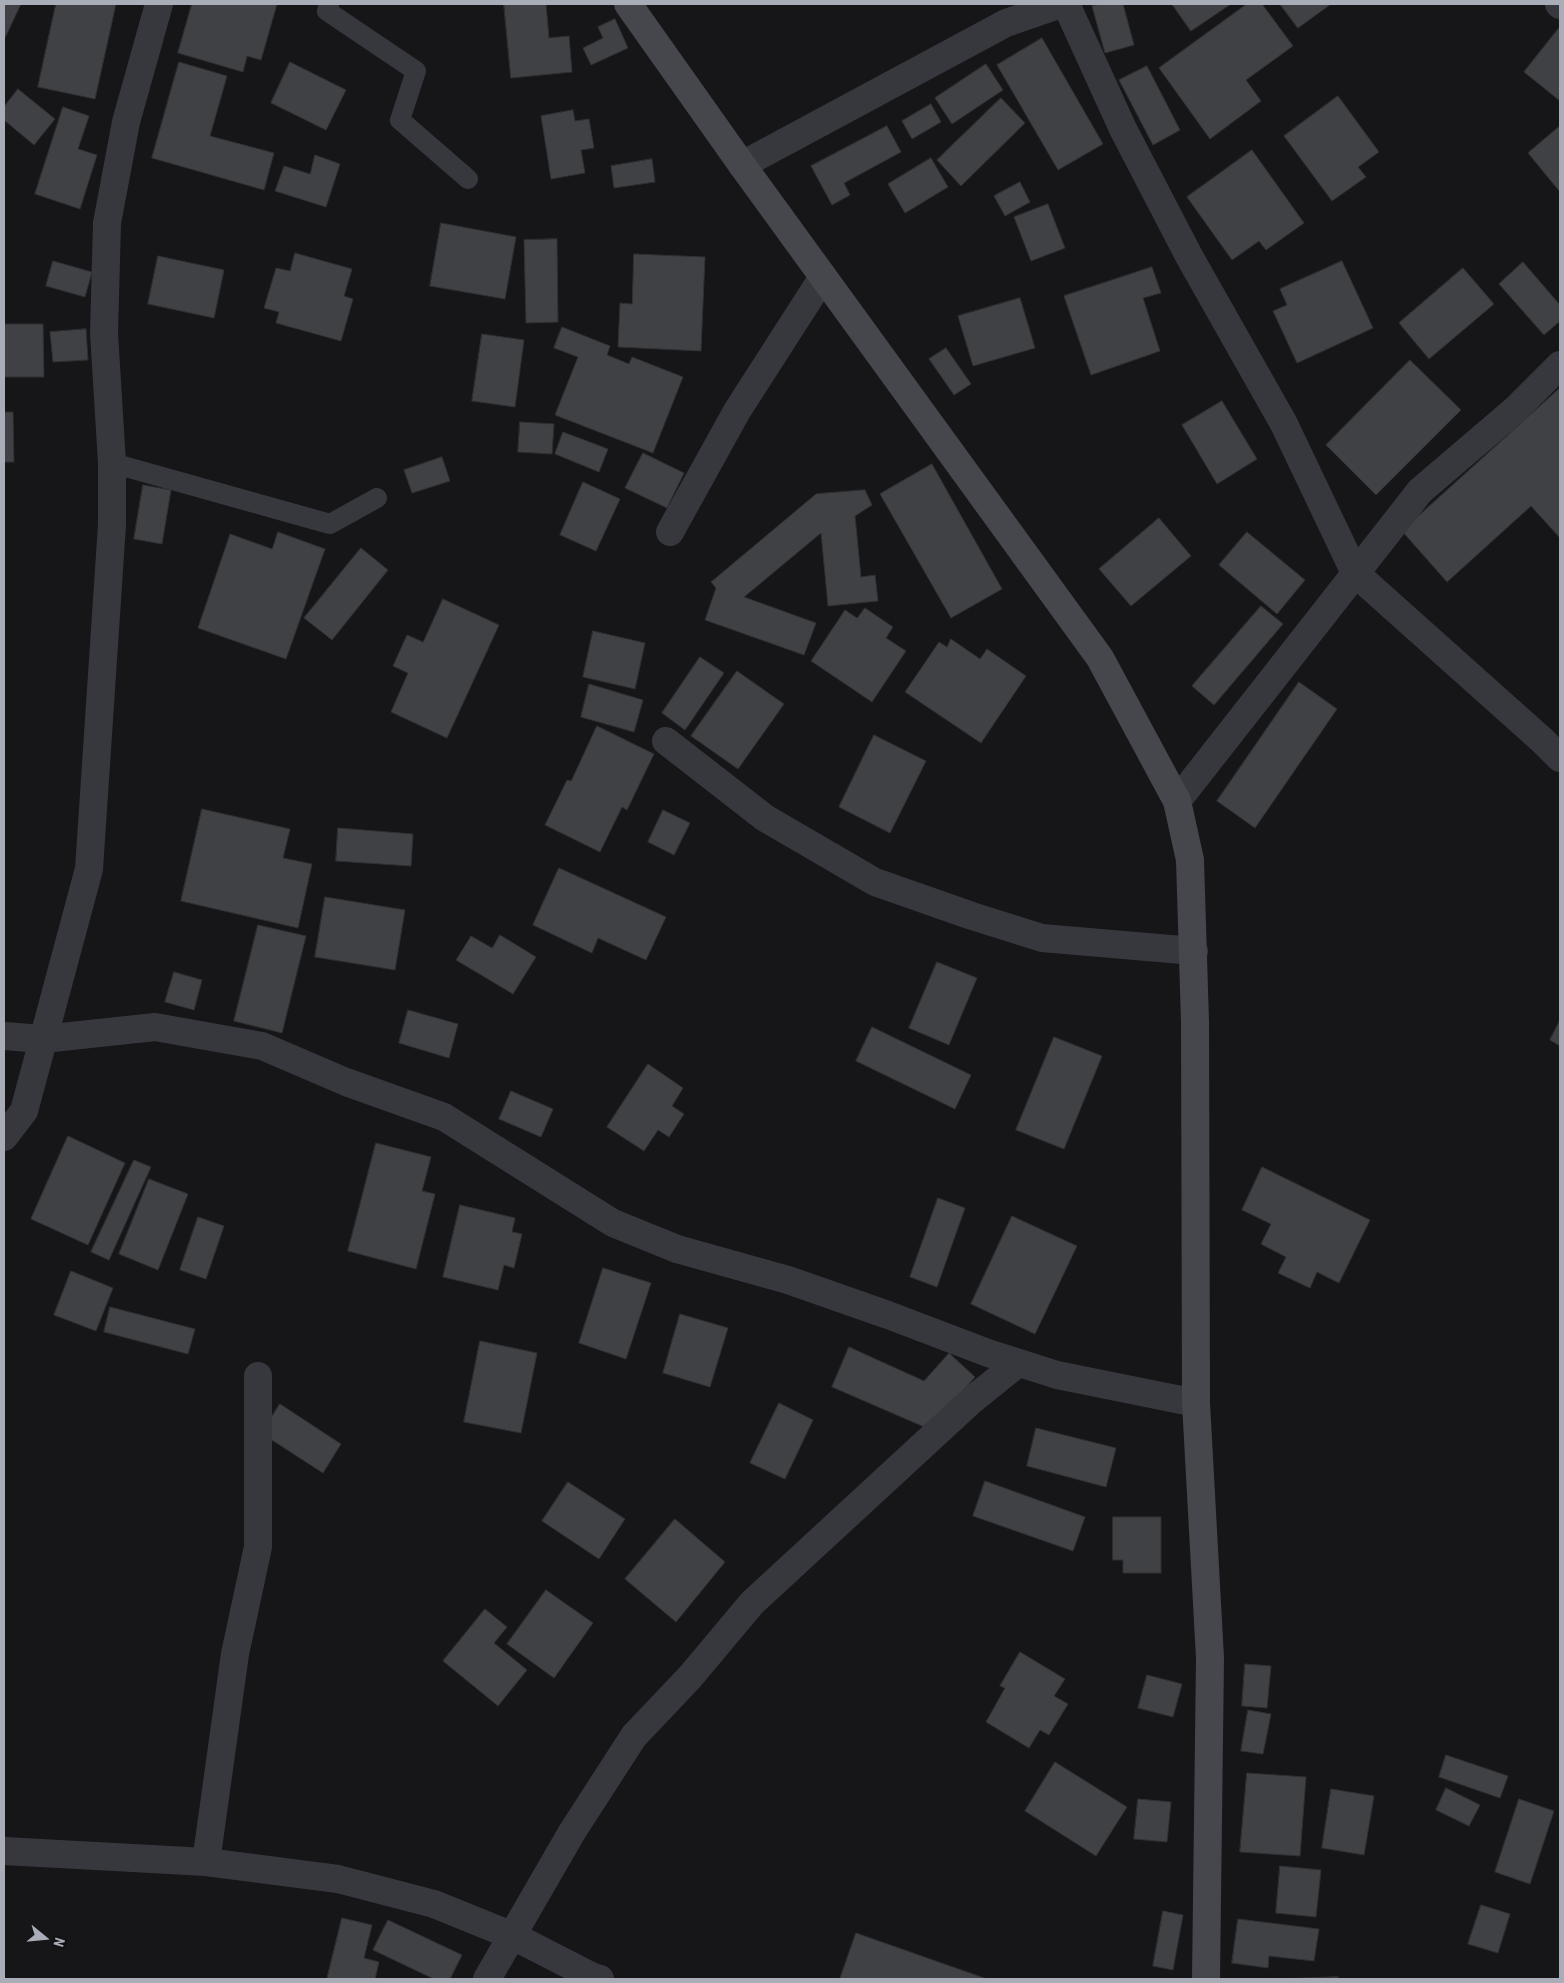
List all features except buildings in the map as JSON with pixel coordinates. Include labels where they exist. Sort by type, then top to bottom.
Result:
[{"type":"street","points":[[4,1137],[24,1110],[89,869],[112,525],[112,462],[104,333],[107,223],[126,122],[159,4]]},
{"type":"street","points":[[628,4],[742,165],[1100,658],[1177,801],[1190,860],[1194,951],[1197,1160],[1196,1403],[1210,1658],[1206,1979]]},
{"type":"street","points":[[742,165],[1006,23],[1061,4]]},
{"type":"street","points":[[1066,4],[1123,129],[1189,256],[1284,424],[1355,573],[1544,740],[1560,758]]},
{"type":"street","points":[[670,532],[737,411],[823,277]]},
{"type":"street","points":[[1177,801],[1420,491],[1516,409],[1560,365]]},
{"type":"street","points":[[666,741],[765,818],[875,882],[1042,938],[1194,951]]},
{"type":"street","points":[[4,1036],[43,1039],[155,1027],[262,1046],[346,1082],[444,1117],[613,1223],[677,1248],[788,1280],[1018,1363],[1057,1375],[1196,1403]]},
{"type":"street","points":[[487,1979],[572,1832],[634,1736],[690,1676],[752,1604],[972,1400],[1018,1363]]},
{"type":"street","points":[[206,1862],[235,1654],[258,1547],[258,1376]]},
{"type":"street","points":[[4,1851],[206,1862],[338,1879],[434,1904],[513,1936],[600,1979]]},
{"type":"lane","points":[[329,4],[327,10],[416,71],[400,120],[468,178]]},
{"type":"lane","points":[[112,462],[330,524],[377,498]]}]
